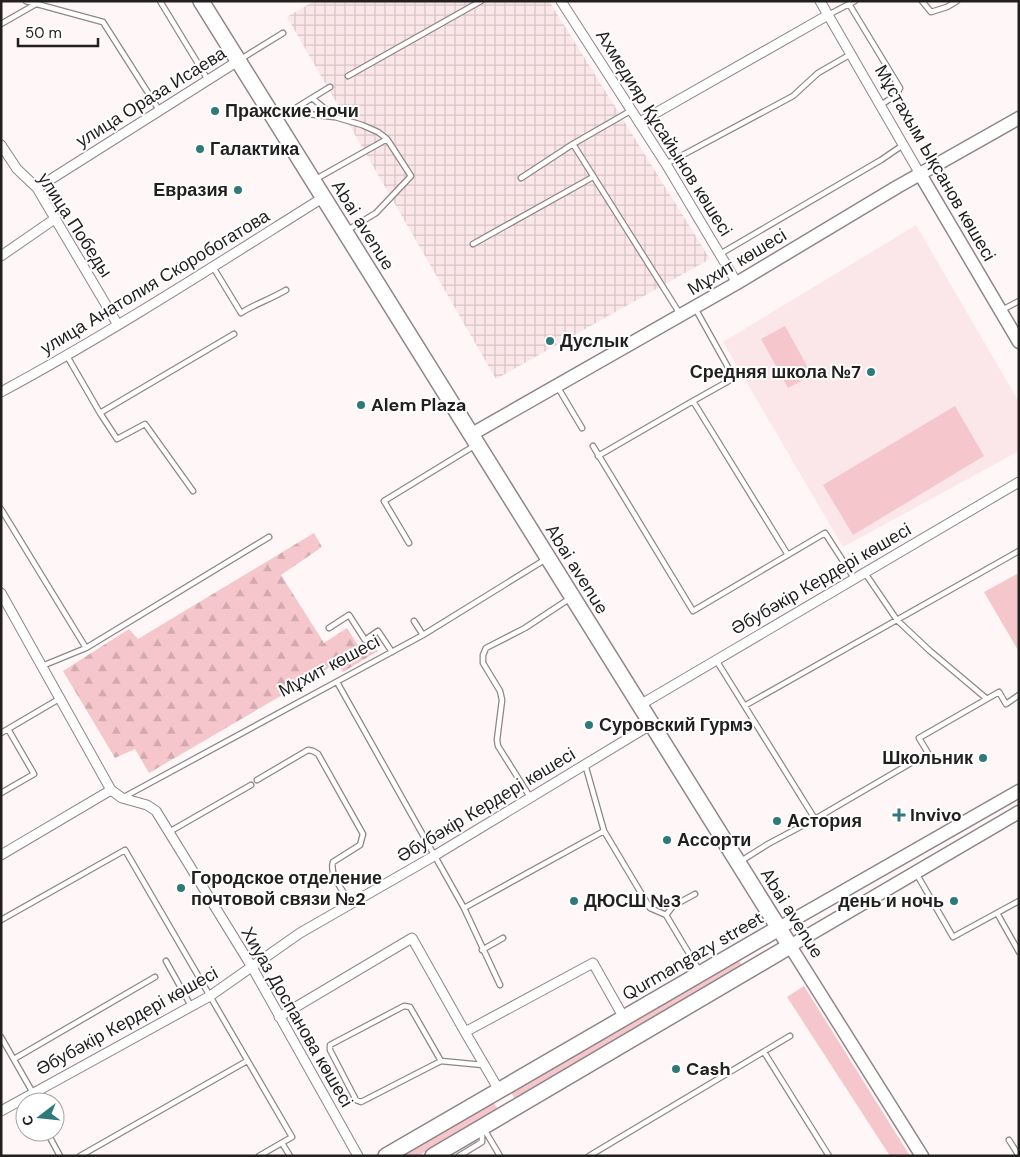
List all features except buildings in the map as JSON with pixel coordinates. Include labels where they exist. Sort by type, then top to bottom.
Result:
[{"type":"main road","name":"Abai avenue","points":[[202,1],[790,946]]},
{"type":"main road","name":"Qurmangazy street","points":[[386,1156],[779,928]]},
{"type":"main road","points":[[433,1156],[790,946]]},
{"type":"main road","points":[[499,1090],[510,1111]]},
{"type":"street","name":"Ахмедияр Құсайынов көшесі","points":[[561,1],[640,122],[738,283]]},
{"type":"street","name":"Мұстахым Ықсанов көшесі","points":[[820,1],[1019,342]]},
{"type":"street","points":[[640,122],[828,15]]},
{"type":"street","name":"улица Ораза Исаева","points":[[37,188],[238,61]]},
{"type":"street","name":"Мұхит көшесі","points":[[474,439],[557,386],[695,308],[920,174],[1019,118]]},
{"type":"street","name":"улица Победы","points":[[1,145],[17,169],[37,188],[118,325]]},
{"type":"street","name":"улица Анатолия Скоробогатова","points":[[1,392],[118,325],[324,198]]},
{"type":"street","points":[[1,256],[56,218]]},
{"type":"street","name":"Әбубәкір Кердері көшесі","points":[[640,705],[1019,482]]},
{"type":"street","points":[[1,593],[40,666],[111,790],[122,798]]},
{"type":"street","name":"Әбубәкір Кердері көшесі","points":[[39,1092],[210,996],[300,933],[434,856],[652,724]]},
{"type":"street","points":[[1,855],[111,790]]},
{"type":"street","name":"Qurmangazy street","points":[[779,928],[1019,790]]},
{"type":"street","name":"Хиуаз Доспанова көшесі","points":[[122,798],[148,804],[156,811],[252,966],[358,1156]]},
{"type":"street","points":[[790,946],[1019,812]]},
{"type":"street","points":[[279,1017],[412,938],[499,1090]]},
{"type":"street","name":"Abai avenue","points":[[790,946],[922,1156]]},
{"type":"street","points":[[465,1032],[593,963],[624,1018]]},
{"type":"street","name":"Әбубәкір Кердері көшесі","points":[[1,1111],[15,1104]]},
{"type":"lane","points":[[26,1],[103,22],[159,110]]},
{"type":"lane","points":[[160,1],[208,80]]},
{"type":"lane","points":[[348,76],[481,1]]},
{"type":"lane","points":[[828,15],[855,1]]},
{"type":"lane","points":[[922,1],[931,12],[948,7],[957,1]]},
{"type":"lane","points":[[1,24],[36,4]]},
{"type":"lane","points":[[849,4],[900,88],[896,94],[882,105]]},
{"type":"lane","name":"улица Ораза Исаева","points":[[238,61],[283,33]]},
{"type":"lane","points":[[666,164],[793,96],[818,73],[851,54]]},
{"type":"lane","points":[[275,121],[330,87]]},
{"type":"lane","points":[[312,98],[336,117]]},
{"type":"lane","points":[[521,178],[572,144],[632,110]]},
{"type":"lane","points":[[289,112],[336,117],[378,132],[386,139],[411,176],[376,213],[345,232]]},
{"type":"lane","points":[[313,181],[386,139]]},
{"type":"lane","points":[[572,144],[681,316]]},
{"type":"lane","points":[[720,254],[873,165],[903,145]]},
{"type":"lane","points":[[473,244],[593,177]]},
{"type":"lane","points":[[213,267],[241,313],[254,305],[269,301],[286,290]]},
{"type":"lane","points":[[1000,311],[1019,301]]},
{"type":"lane","points":[[598,456],[734,378],[695,308]]},
{"type":"lane","points":[[100,413],[234,334]]},
{"type":"lane","points":[[66,356],[117,439],[145,424],[193,491]]},
{"type":"lane","points":[[557,386],[582,428]]},
{"type":"lane","points":[[693,401],[788,555]]},
{"type":"lane","points":[[409,543],[384,501],[474,439]]},
{"type":"lane","points":[[592,446],[693,611],[825,533],[854,580]]},
{"type":"lane","points":[[1,509],[86,648]]},
{"type":"lane","points":[[40,666],[86,648],[269,537]]},
{"type":"lane","points":[[746,705],[1019,551]]},
{"type":"lane","name":"Мұхит көшесі","points":[[122,798],[423,635],[548,558]]},
{"type":"lane","points":[[865,573],[897,620],[930,651],[987,698]]},
{"type":"lane","points":[[530,797],[498,746],[497,740],[502,700],[500,691],[483,663],[483,656],[486,648],[525,628],[573,597]]},
{"type":"lane","points":[[329,628],[349,615],[365,640],[378,631],[392,652]]},
{"type":"lane","points":[[414,621],[423,635]]},
{"type":"lane","points":[[716,660],[746,705],[815,819]]},
{"type":"lane","points":[[337,682],[464,908],[500,985]]},
{"type":"lane","points":[[738,862],[928,753],[919,738],[999,692],[1006,704],[1019,695]]},
{"type":"lane","points":[[1,733],[59,699]]},
{"type":"lane","points":[[1,793],[34,774],[8,729]]},
{"type":"lane","points":[[257,780],[308,750],[318,754],[363,834],[360,844],[333,862],[332,865],[332,873],[351,903]]},
{"type":"lane","points":[[585,764],[604,831],[650,908],[666,915],[701,974]]},
{"type":"lane","points":[[169,832],[251,785]]},
{"type":"lane","points":[[464,908],[604,831]]},
{"type":"lane","points":[[1,920],[125,850],[292,1137],[259,1156]]},
{"type":"lane","points":[[915,872],[953,937],[1019,901]]},
{"type":"lane","points":[[666,915],[673,906],[695,894]]},
{"type":"lane","points":[[997,913],[1019,952]]},
{"type":"lane","points":[[482,950],[503,938]]},
{"type":"lane","points":[[166,961],[192,1006]]},
{"type":"lane","points":[[14,1058],[155,977]]},
{"type":"lane","points":[[441,1061],[410,1006],[404,1006],[330,1045],[330,1050],[356,1100],[361,1102],[441,1061],[485,1065]]},
{"type":"lane","points":[[589,1156],[790,1036]]},
{"type":"lane","points":[[1,1037],[3,1045],[14,1058],[28,1092]]},
{"type":"lane","points":[[764,1052],[829,1156]]},
{"type":"lane","points":[[80,1156],[247,1061]]},
{"type":"lane","points":[[459,1156],[482,1142],[482,1127]]},
{"type":"lane","points":[[482,1127],[500,1156]]},
{"type":"lane","points":[[1009,1140],[1019,1156]]},
{"type":"lane","points":[[52,1142],[60,1156]]},
{"type":"lane","points":[[282,1143],[290,1156]]},
{"type":"shaded area","points":[[314,1],[549,1],[710,259],[496,379],[287,17]]},
{"type":"shaded area","name":"Средняя школа №7","points":[[916,225],[1019,402],[1019,451],[843,547],[723,342]]},
{"type":"green space","points":[[785,326],[812,375],[788,388],[761,339]]},
{"type":"green space","points":[[955,406],[984,456],[853,535],[823,485]]},
{"type":"green space","points":[[314,533],[322,547],[281,575],[324,643],[347,628],[359,647],[371,642],[378,651],[343,672],[337,663],[149,773],[135,749],[115,758],[63,671],[129,629],[138,639]]},
{"type":"green space","points":[[1017,574],[1019,577],[1019,652],[984,592]]},
{"type":"green space","points":[[738,959],[742,966],[515,1099],[511,1092]]},
{"type":"green space","points":[[804,986],[910,1156],[890,1156],[787,997]]},
{"type":"green space","points":[[493,1102],[498,1109],[418,1156],[400,1156]]},
{"type":"place","name":"Пражские ночи","points":[[215,111]]},
{"type":"place","name":"Галактика","points":[[200,149]]},
{"type":"place","name":"Евразия","points":[[238,190]]},
{"type":"place","name":"Дуслык","points":[[550,341]]},
{"type":"place","name":"Средняя школа №7","points":[[871,372]]},
{"type":"place","name":"Alem Plaza","points":[[361,405]]},
{"type":"place","name":"Суровский Гурмэ","points":[[589,725]]},
{"type":"place","name":"Школьник","points":[[983,758]]},
{"type":"place","name":"Invivo","points":[[899,815]]},
{"type":"place","name":"Астория","points":[[777,821]]},
{"type":"place","name":"Ассорти","points":[[667,840]]},
{"type":"place","name":"Городское отделение почтовой связи №2","points":[[181,888]]},
{"type":"place","name":"ДЮСШ №3","points":[[574,901]]},
{"type":"place","name":"день и ночь","points":[[954,901]]},
{"type":"place","name":"Cash","points":[[676,1069]]}]
